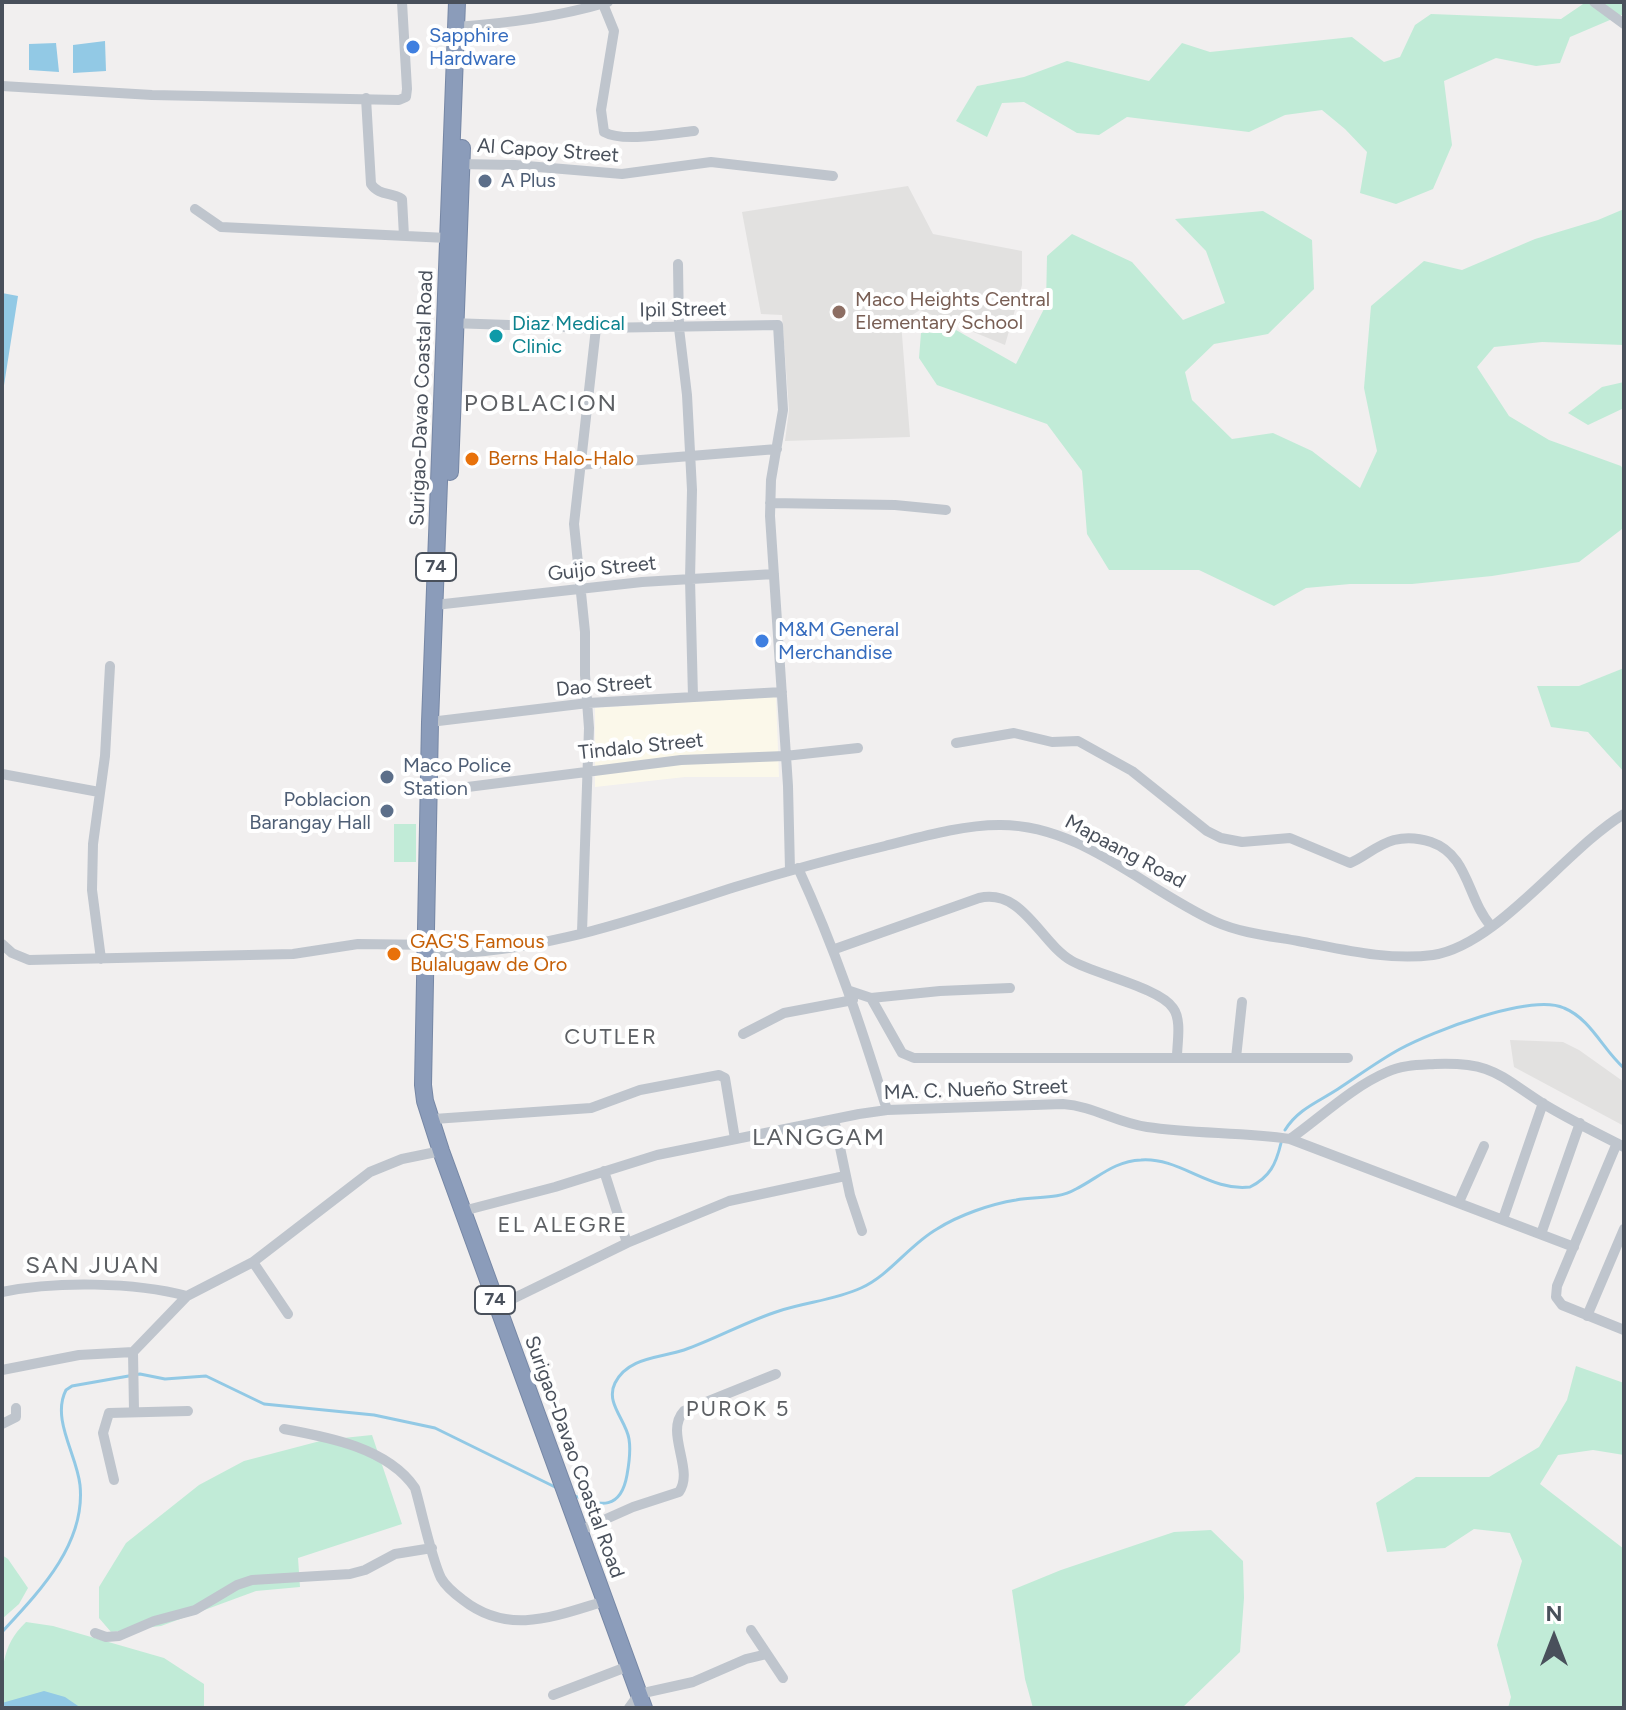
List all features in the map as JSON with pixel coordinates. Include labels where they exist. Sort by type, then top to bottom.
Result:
[{"type":"highway","name":"Surigao-Davao Coastal Road","points":[[457,2],[462,26]]},
{"type":"highway","name":"Surigao-Davao Coastal Road","points":[[468,2],[462,26],[456,164],[423,1085],[441,1151],[629,1666],[638,1703]]},
{"type":"highway","name":"Surigao-Davao Coastal Road","points":[[451,323],[447,238],[456,164]]},
{"type":"street","points":[[2,86],[152,95],[399,100],[406,97],[402,2]]},
{"type":"street","points":[[1594,2],[1624,24]]},
{"type":"street","points":[[462,26],[558,15],[606,3],[614,31],[601,110],[604,132],[609,136],[627,136],[694,131]]},
{"type":"street","points":[[366,98],[371,184],[383,193],[402,199],[404,236]]},
{"type":"street","name":"Al Capoy Street","points":[[456,164],[515,165],[622,174],[711,162],[833,176]]},
{"type":"street","points":[[195,209],[221,227],[447,238]]},
{"type":"street","points":[[678,264],[692,536],[693,697]]},
{"type":"street","name":"Ipil Street","points":[[451,323],[596,328],[778,325],[784,398],[777,449]]},
{"type":"street","points":[[582,932],[590,770],[588,703],[574,541],[579,465],[596,328]]},
{"type":"street","points":[[579,465],[777,449],[770,503],[794,869],[835,949],[887,1110]]},
{"type":"street","points":[[770,503],[895,505],[946,510]]},
{"type":"street","name":"Guijo Street","points":[[440,605],[690,579],[774,574]]},
{"type":"street","points":[[101,959],[92,890],[110,666]]},
{"type":"street","name":"Dao Street","points":[[436,722],[588,703],[782,692]]},
{"type":"street","points":[[956,743],[1014,733],[1052,742],[1078,741],[1132,771],[1207,831],[1233,841],[1290,838],[1350,863],[1371,849],[1399,839],[1431,843],[1451,852],[1458,861],[1477,906],[1491,926]]},
{"type":"street","name":"Tindalo Street","points":[[434,792],[590,770],[858,748]]},
{"type":"street","points":[[2,774],[99,792]]},
{"type":"street","name":"Mapaang Road","points":[[2,944],[12,953],[29,960],[293,954],[358,944],[498,950],[658,912],[794,869],[924,837],[1011,825],[1053,833],[1071,840],[1217,923],[1251,933],[1364,952],[1419,956],[1455,949],[1491,926],[1595,835],[1624,814]]},
{"type":"street","points":[[835,949],[979,898],[998,897],[1024,914],[1072,961],[1157,996],[1172,1006],[1178,1021],[1177,1057]]},
{"type":"street","points":[[743,1034],[784,1013],[852,996],[871,998],[1010,988]]},
{"type":"street","points":[[871,998],[902,1053],[914,1058],[1348,1058]]},
{"type":"street","points":[[1236,1058],[1242,1002]]},
{"type":"street","points":[[1290,1139],[1360,1087],[1389,1071],[1404,1067],[1475,1065],[1503,1076],[1543,1103],[1620,1145],[1557,1286],[1556,1297],[1562,1305],[1624,1330]]},
{"type":"street","points":[[435,1124],[591,1108],[640,1090],[719,1075],[725,1078],[728,1088],[735,1139]]},
{"type":"street","points":[[1503,1219],[1543,1103]]},
{"type":"street","name":"MA. C. Nueño Street","points":[[463,1211],[555,1187],[657,1155],[834,1119],[887,1110],[1063,1104],[1087,1107],[1145,1127],[1290,1139],[1574,1247]]},
{"type":"street","points":[[834,1119],[845,1176],[862,1231]]},
{"type":"street","points":[[1541,1234],[1580,1123]]},
{"type":"street","points":[[1459,1202],[1484,1146]]},
{"type":"street","points":[[2,1370],[69,1356],[133,1352],[187,1296],[253,1262],[370,1172],[402,1159],[441,1151]]},
{"type":"street","points":[[604,1171],[627,1243]]},
{"type":"street","points":[[498,1306],[627,1243],[729,1201],[845,1176]]},
{"type":"street","points":[[1587,1316],[1624,1229]]},
{"type":"street","points":[[253,1262],[288,1314]]},
{"type":"street","points":[[2,1292],[130,1286],[187,1296]]},
{"type":"street","points":[[133,1352],[134,1411]]},
{"type":"street","points":[[579,1531],[633,1507],[679,1492],[684,1483],[679,1415],[776,1374]]},
{"type":"street","points":[[2,1424],[16,1417],[16,1408]]},
{"type":"street","points":[[114,1480],[104,1446],[103,1427],[110,1412],[188,1411]]},
{"type":"street","points":[[284,1429],[352,1446],[387,1462],[406,1475],[415,1488],[442,1579],[454,1593],[486,1616],[516,1622],[554,1616],[605,1601]]},
{"type":"street","points":[[95,1633],[106,1637],[119,1636],[154,1621],[195,1610],[237,1585],[252,1580],[350,1574],[365,1570],[395,1554],[432,1548]]},
{"type":"street","points":[[751,1630],[783,1678]]},
{"type":"street","points":[[638,1703],[727,1666],[767,1654]]},
{"type":"street","points":[[553,1695],[629,1666]]},
{"type":"shaded area","name":"Maco Heights Central Elementary School","points":[[908,186],[933,234],[1022,251],[1022,285],[1005,345],[920,310],[901,322],[910,437],[785,441],[789,410],[782,315],[761,314],[742,212]]},
{"type":"shaded area","points":[[776,697],[779,777],[685,777],[595,787],[595,708]]},
{"type":"shaded area","points":[[1510,1040],[1563,1042],[1624,1082],[1624,1126],[1514,1067]]},
{"type":"green space","points":[[1586,2],[1624,2],[1624,14],[1570,37],[1560,63],[1536,66],[1496,58],[1444,81],[1452,145],[1433,189],[1396,204],[1360,193],[1367,152],[1322,110],[1285,115],[1249,132],[1127,117],[1099,135],[1077,133],[1024,102],[1002,103],[987,137],[956,121],[977,86],[1024,77],[1067,61],[1149,81],[1182,43],[1210,52],[1352,37],[1384,62],[1400,57],[1415,25],[1431,14],[1561,19]]},
{"type":"green space","points":[[1624,209],[1624,345],[1542,342],[1494,347],[1477,367],[1509,416],[1549,440],[1621,466],[1624,471],[1622,529],[1579,562],[1492,576],[1412,584],[1306,588],[1274,606],[1199,570],[1109,570],[1087,534],[1082,471],[1047,424],[937,385],[919,358],[921,333],[956,330],[1016,364],[1046,305],[1047,256],[1072,234],[1132,262],[1183,320],[1225,303],[1206,251],[1175,219],[1263,211],[1312,240],[1314,289],[1268,334],[1214,344],[1185,372],[1192,400],[1232,439],[1273,433],[1312,451],[1360,488],[1377,451],[1364,388],[1371,306],[1424,261],[1462,270],[1535,239]]},
{"type":"green space","points":[[1624,382],[1624,408],[1588,425],[1568,413],[1602,387]]},
{"type":"green space","points":[[1624,668],[1624,772],[1588,732],[1551,727],[1537,686],[1579,686]]},
{"type":"green space","points":[[394,824],[416,824],[416,862],[394,862]]},
{"type":"green space","points":[[1576,1366],[1624,1383],[1624,1455],[1593,1450],[1558,1455],[1540,1484],[1624,1549],[1624,1708],[1508,1708],[1511,1697],[1497,1645],[1522,1561],[1510,1533],[1474,1529],[1445,1548],[1387,1552],[1376,1503],[1416,1477],[1489,1477],[1539,1447],[1567,1400]]},
{"type":"green space","points":[[372,1435],[402,1524],[298,1558],[300,1587],[256,1591],[161,1626],[111,1632],[99,1618],[99,1587],[126,1543],[199,1485],[244,1461],[324,1440]]},
{"type":"green space","points":[[1211,1530],[1243,1561],[1240,1652],[1182,1708],[1033,1708],[1025,1679],[1012,1590],[1174,1532]]},
{"type":"green space","points":[[2,1555],[28,1588],[19,1604],[2,1619]]},
{"type":"green space","points":[[26,1622],[53,1626],[164,1658],[204,1684],[204,1708],[2,1708],[4,1660],[11,1641]]},
{"type":"water","points":[[105,41],[106,71],[73,73],[73,45]]},
{"type":"water","points":[[56,43],[59,72],[29,70],[29,44]]},
{"type":"water","points":[[2,293],[18,296],[2,398]]},
{"type":"water","points":[[44,1691],[65,1697],[81,1708],[2,1708],[2,1703]]},
{"type":"waterway","points":[[1285,1130],[1309,1106],[1400,1049],[1434,1033],[1506,1010],[1549,1005],[1564,1008],[1582,1019],[1624,1068]]},
{"type":"waterway","points":[[573,1495],[592,1502],[608,1503],[615,1500],[624,1486],[630,1444],[614,1404],[613,1390],[621,1374],[636,1363],[684,1350],[779,1311],[861,1288],[881,1276],[927,1236],[975,1211],[1016,1200],[1061,1195],[1114,1167],[1141,1160],[1169,1164],[1222,1184],[1250,1187],[1271,1169],[1281,1143]]},
{"type":"waterway","points":[[2,1632],[57,1566],[76,1527],[80,1485],[61,1413],[66,1390],[72,1386],[140,1374],[165,1379],[206,1376],[264,1404],[374,1415],[435,1428],[555,1487]]},
{"type":"place","name":"Sapphire Hardware","points":[[413,47]]},
{"type":"place","name":"A Plus","points":[[485,181]]},
{"type":"place","name":"Maco Heights Central Elementary School","points":[[839,312]]},
{"type":"place","name":"Diaz Medical Clinic","points":[[496,336]]},
{"type":"place","name":"Berns Halo-Halo","points":[[472,459]]},
{"type":"place","name":"M&M General Merchandise","points":[[762,641]]},
{"type":"place","name":"Maco Police Station","points":[[387,777]]},
{"type":"place","name":"Poblacion Barangay Hall","points":[[387,811]]},
{"type":"place","name":"GAG'S Famous Bulalugaw de Oro","points":[[394,954]]},
{"type":"district","name":"POBLACION","points":[[541,404]]},
{"type":"district","name":"CUTLER","points":[[611,1038]]},
{"type":"district","name":"LANGGAM","points":[[819,1138]]},
{"type":"district","name":"EL ALEGRE","points":[[563,1226]]},
{"type":"district","name":"SAN JUAN","points":[[93,1266]]},
{"type":"district","name":"PUROK 5","points":[[738,1410]]}]
